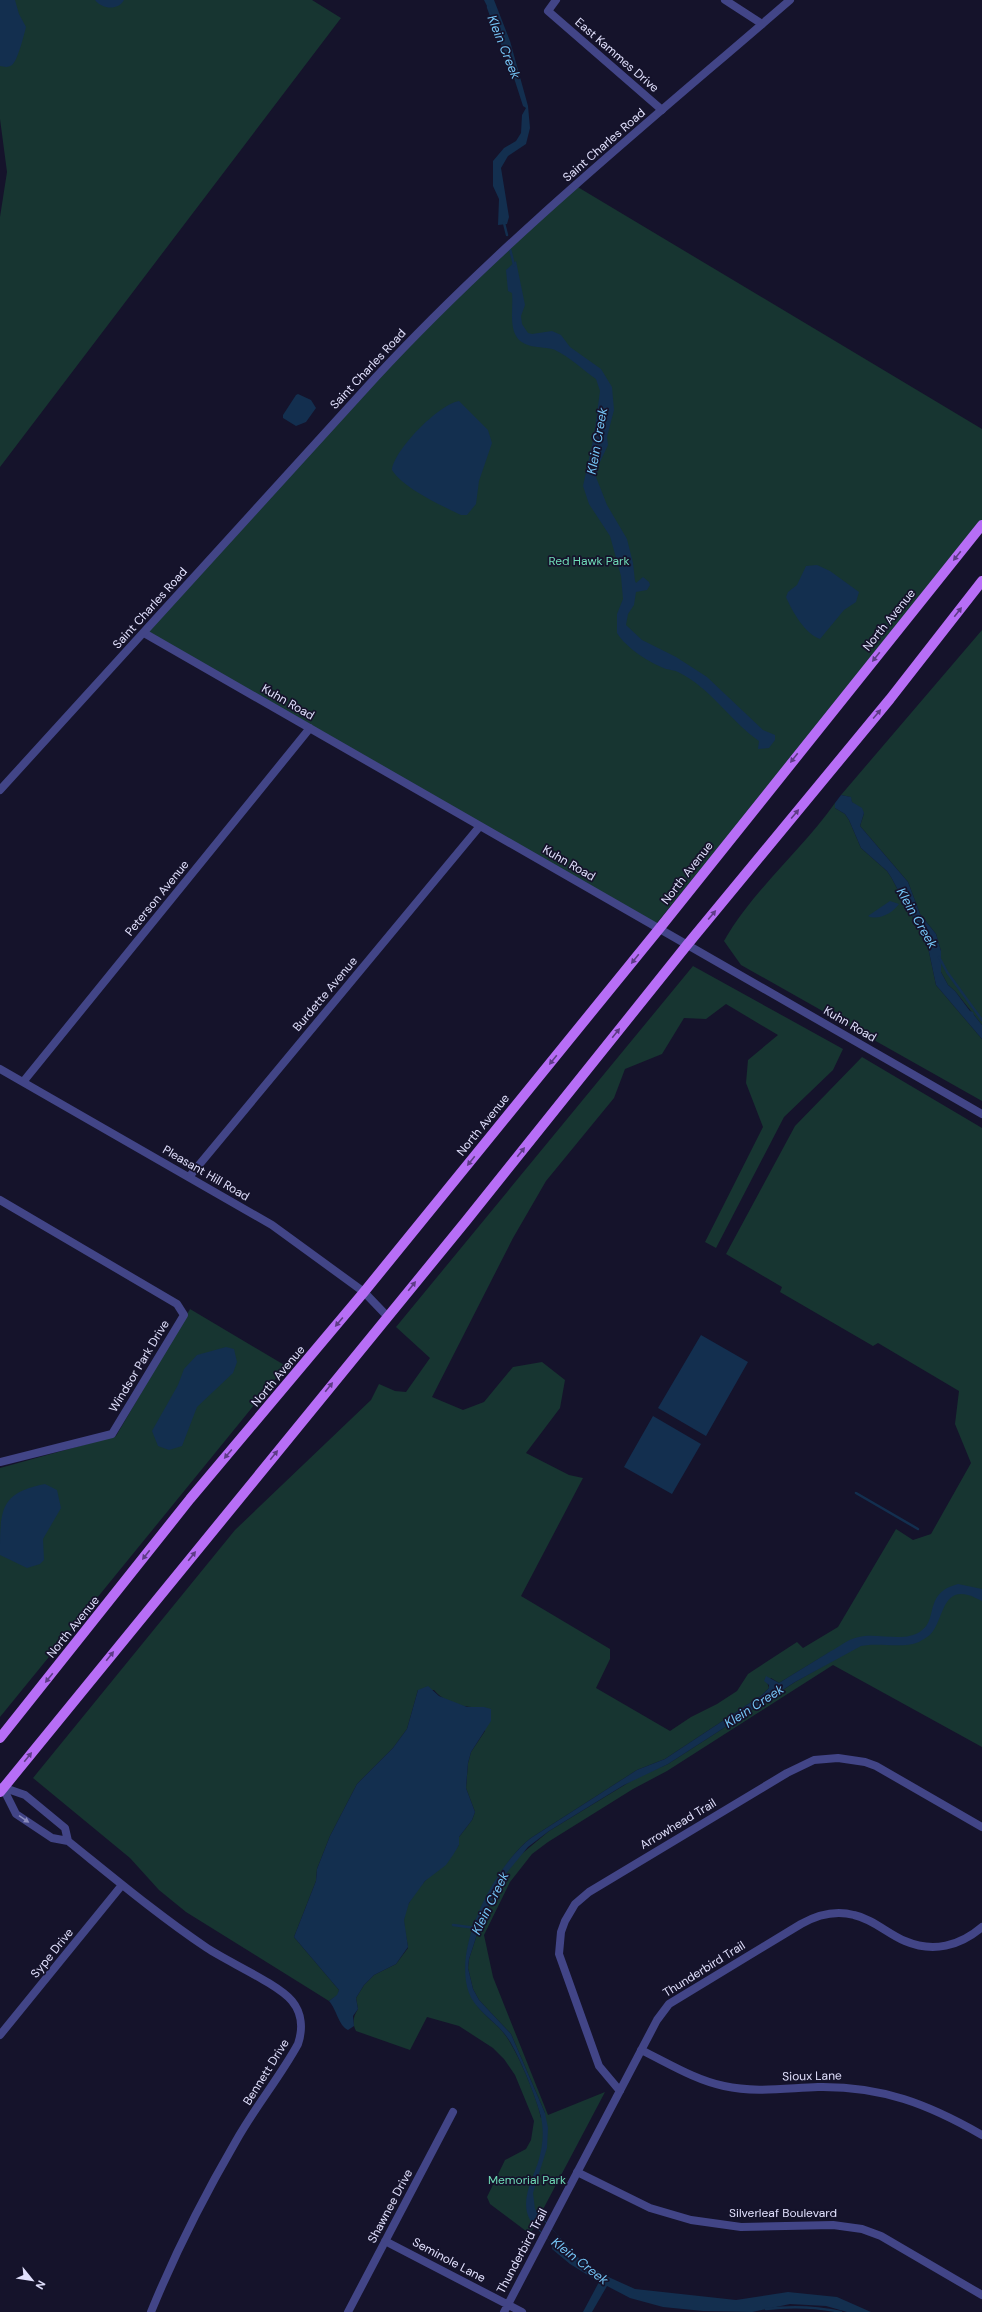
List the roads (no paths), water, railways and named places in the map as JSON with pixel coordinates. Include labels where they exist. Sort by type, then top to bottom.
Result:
[{"type":"main road","name":"North Avenue","points":[[0,1738],[190,1499],[364,1292],[659,929],[982,525]]},
{"type":"main road","points":[[1,1788],[388,1316],[687,945],[890,699],[982,581]]},
{"type":"street","name":"East Kammes Drive","points":[[556,0],[548,11],[662,110]]},
{"type":"street","points":[[725,0],[762,24]]},
{"type":"street","name":"Saint Charles Road","points":[[0,790],[376,376],[436,314],[511,243],[790,0]]},
{"type":"street","name":"Kuhn Road","points":[[144,633],[982,1114]]},
{"type":"street","name":"Peterson Avenue","points":[[23,1082],[310,728]]},
{"type":"street","name":"Burdette Avenue","points":[[189,1178],[480,826]]},
{"type":"street","name":"Pleasant Hill Road","points":[[0,1069],[272,1225],[364,1292],[388,1316]]},
{"type":"street","name":"Windsor Park Drive","points":[[0,1200],[177,1304],[184,1315],[112,1434],[0,1462]]},
{"type":"street","name":"Arrowhead Trail","points":[[620,2091],[599,2066],[560,1962],[559,1941],[565,1921],[575,1904],[589,1892],[787,1773],[814,1760],[852,1759],[876,1766],[982,1827]]},
{"type":"street","name":"Bennett Drive","points":[[1,1788],[16,1814],[52,1838],[68,1841],[172,1924],[219,1956],[286,1996],[295,2006],[301,2022],[298,2044],[237,2140],[218,2174],[177,2252],[151,2312]]},
{"type":"street","name":"Bennett Drive","points":[[1,1788],[25,1795],[37,1804],[65,1828],[68,1841]]},
{"type":"street","name":"Sype Drive","points":[[0,2035],[122,1885]]},
{"type":"street","name":"Thunderbird Trail","points":[[506,2308],[662,2011],[675,1999],[806,1921],[822,1915],[844,1913],[860,1917],[905,1941],[922,1946],[947,1947],[974,1934],[982,1927]]},
{"type":"street","name":"Sioux Lane","points":[[641,2050],[692,2076],[724,2086],[764,2090],[846,2087],[898,2096],[933,2108],[982,2135]]},
{"type":"street","name":"Shawnee Drive","points":[[348,2312],[453,2112]]},
{"type":"street","name":"Silverleaf Boulevard","points":[[577,2172],[644,2205],[691,2220],[741,2227],[833,2225],[862,2229],[880,2236],[982,2295]]},
{"type":"street","name":"Seminole Lane","points":[[386,2241],[506,2308],[522,2312]]},
{"type":"water","points":[[0,0],[15,0],[19,14],[26,27],[17,57],[13,64],[7,67],[0,66]]},
{"type":"water","points":[[95,0],[124,0],[118,6],[110,8],[98,3]]},
{"type":"water","points":[[484,0],[494,0],[510,41],[528,106],[530,128],[526,144],[508,156],[501,168],[509,217],[507,224],[498,225],[499,199],[493,186],[493,161],[504,148],[516,141],[521,133],[522,115],[526,108],[523,106],[498,28]]},
{"type":"water","points":[[516,261],[525,305],[521,316],[522,324],[528,333],[532,334],[552,331],[561,335],[570,347],[601,369],[612,387],[614,410],[607,437],[608,445],[600,462],[596,477],[607,505],[627,539],[636,583],[643,577],[649,582],[650,585],[647,590],[636,592],[634,605],[628,614],[626,625],[642,640],[676,657],[707,677],[763,730],[775,735],[775,740],[769,748],[758,749],[759,741],[700,687],[678,672],[666,669],[646,659],[626,644],[617,633],[617,614],[623,599],[621,576],[610,536],[589,504],[583,486],[594,436],[600,391],[596,379],[566,356],[552,349],[531,346],[523,343],[517,338],[512,324],[512,293],[508,291],[506,270]]},
{"type":"water","points":[[298,394],[311,400],[316,408],[306,422],[296,426],[283,418],[283,415]]},
{"type":"water","points":[[459,401],[488,430],[492,443],[479,481],[476,504],[467,515],[461,515],[444,507],[414,490],[397,477],[392,470],[400,451],[419,429],[440,410]]},
{"type":"water","points":[[817,565],[830,571],[859,592],[856,602],[844,610],[820,639],[804,627],[795,615],[786,597],[788,592],[797,585],[806,566]]},
{"type":"water","points":[[841,795],[851,797],[852,802],[862,808],[864,813],[860,826],[908,882],[920,914],[936,934],[941,951],[941,972],[948,985],[955,991],[970,1011],[973,1012],[982,1025],[982,1039],[936,985],[925,933],[916,923],[887,871],[861,848],[849,820],[845,814],[835,808],[835,803]]},
{"type":"water","points":[[890,901],[899,904],[889,913],[881,917],[876,918],[868,916]]},
{"type":"water","points":[[701,1335],[748,1362],[706,1436],[658,1408]]},
{"type":"water","points":[[226,1347],[234,1349],[237,1362],[233,1373],[197,1407],[182,1446],[169,1450],[158,1446],[152,1431],[178,1385],[184,1369],[197,1355]]},
{"type":"water","points":[[653,1416],[701,1444],[672,1494],[624,1467]]},
{"type":"water","points":[[45,1484],[57,1490],[61,1508],[43,1539],[44,1560],[40,1564],[27,1568],[0,1555],[2,1515],[11,1498],[19,1492]]},
{"type":"water","points":[[958,1584],[982,1589],[982,1601],[968,1595],[960,1594],[953,1596],[945,1606],[933,1631],[923,1640],[905,1645],[861,1646],[795,1682],[668,1764],[624,1785],[549,1831],[528,1847],[505,1875],[482,1919],[469,1959],[468,1968],[473,1989],[479,2000],[511,2034],[545,2113],[548,2128],[547,2148],[533,2193],[535,2209],[576,2256],[604,2275],[635,2289],[736,2300],[788,2292],[837,2297],[871,2312],[847,2312],[826,2306],[790,2304],[752,2312],[703,2311],[663,2307],[630,2298],[607,2286],[592,2312],[583,2312],[599,2282],[570,2264],[552,2249],[553,2244],[532,2223],[527,2212],[526,2205],[528,2189],[539,2159],[543,2138],[541,2117],[535,2097],[514,2048],[499,2027],[479,2009],[469,1993],[465,1974],[466,1953],[480,1909],[491,1887],[517,1851],[531,1838],[637,1770],[665,1759],[762,1695],[769,1688],[769,1685],[764,1681],[766,1676],[779,1683],[855,1638],[863,1636],[906,1637],[914,1635],[926,1626],[933,1606],[940,1593],[947,1588]]},
{"type":"water","points":[[428,1686],[439,1696],[467,1707],[484,1707],[491,1709],[491,1721],[471,1752],[468,1763],[466,1788],[475,1812],[472,1820],[459,1837],[459,1845],[446,1865],[425,1881],[409,1903],[404,1920],[408,1947],[396,1964],[374,1975],[364,1985],[356,1998],[358,2009],[353,2016],[354,2026],[348,2030],[342,2025],[329,2001],[337,1995],[339,1990],[294,1937],[316,1881],[317,1869],[330,1836],[357,1784],[393,1748],[407,1729],[418,1690]]},
{"type":"waterway","name":"Klein Creek","points":[[488,7],[500,40],[508,56]]},
{"type":"waterway","name":"Klein Creek","points":[[504,223],[507,235]]},
{"type":"waterway","name":"Klein Creek","points":[[510,249],[514,265]]},
{"type":"waterway","name":"Klein Creek","points":[[939,957],[947,972],[982,1020]]},
{"type":"waterway","points":[[856,1493],[918,1529]]},
{"type":"waterway","points":[[453,1925],[476,1928]]},
{"type":"waterway","name":"Klein Creek","points":[[766,2309],[804,2308],[841,2312]]},
{"type":"park label","name":"Red Hawk Park","points":[[589,561]]},
{"type":"park label","name":"Memorial Park","points":[[527,2180]]}]
